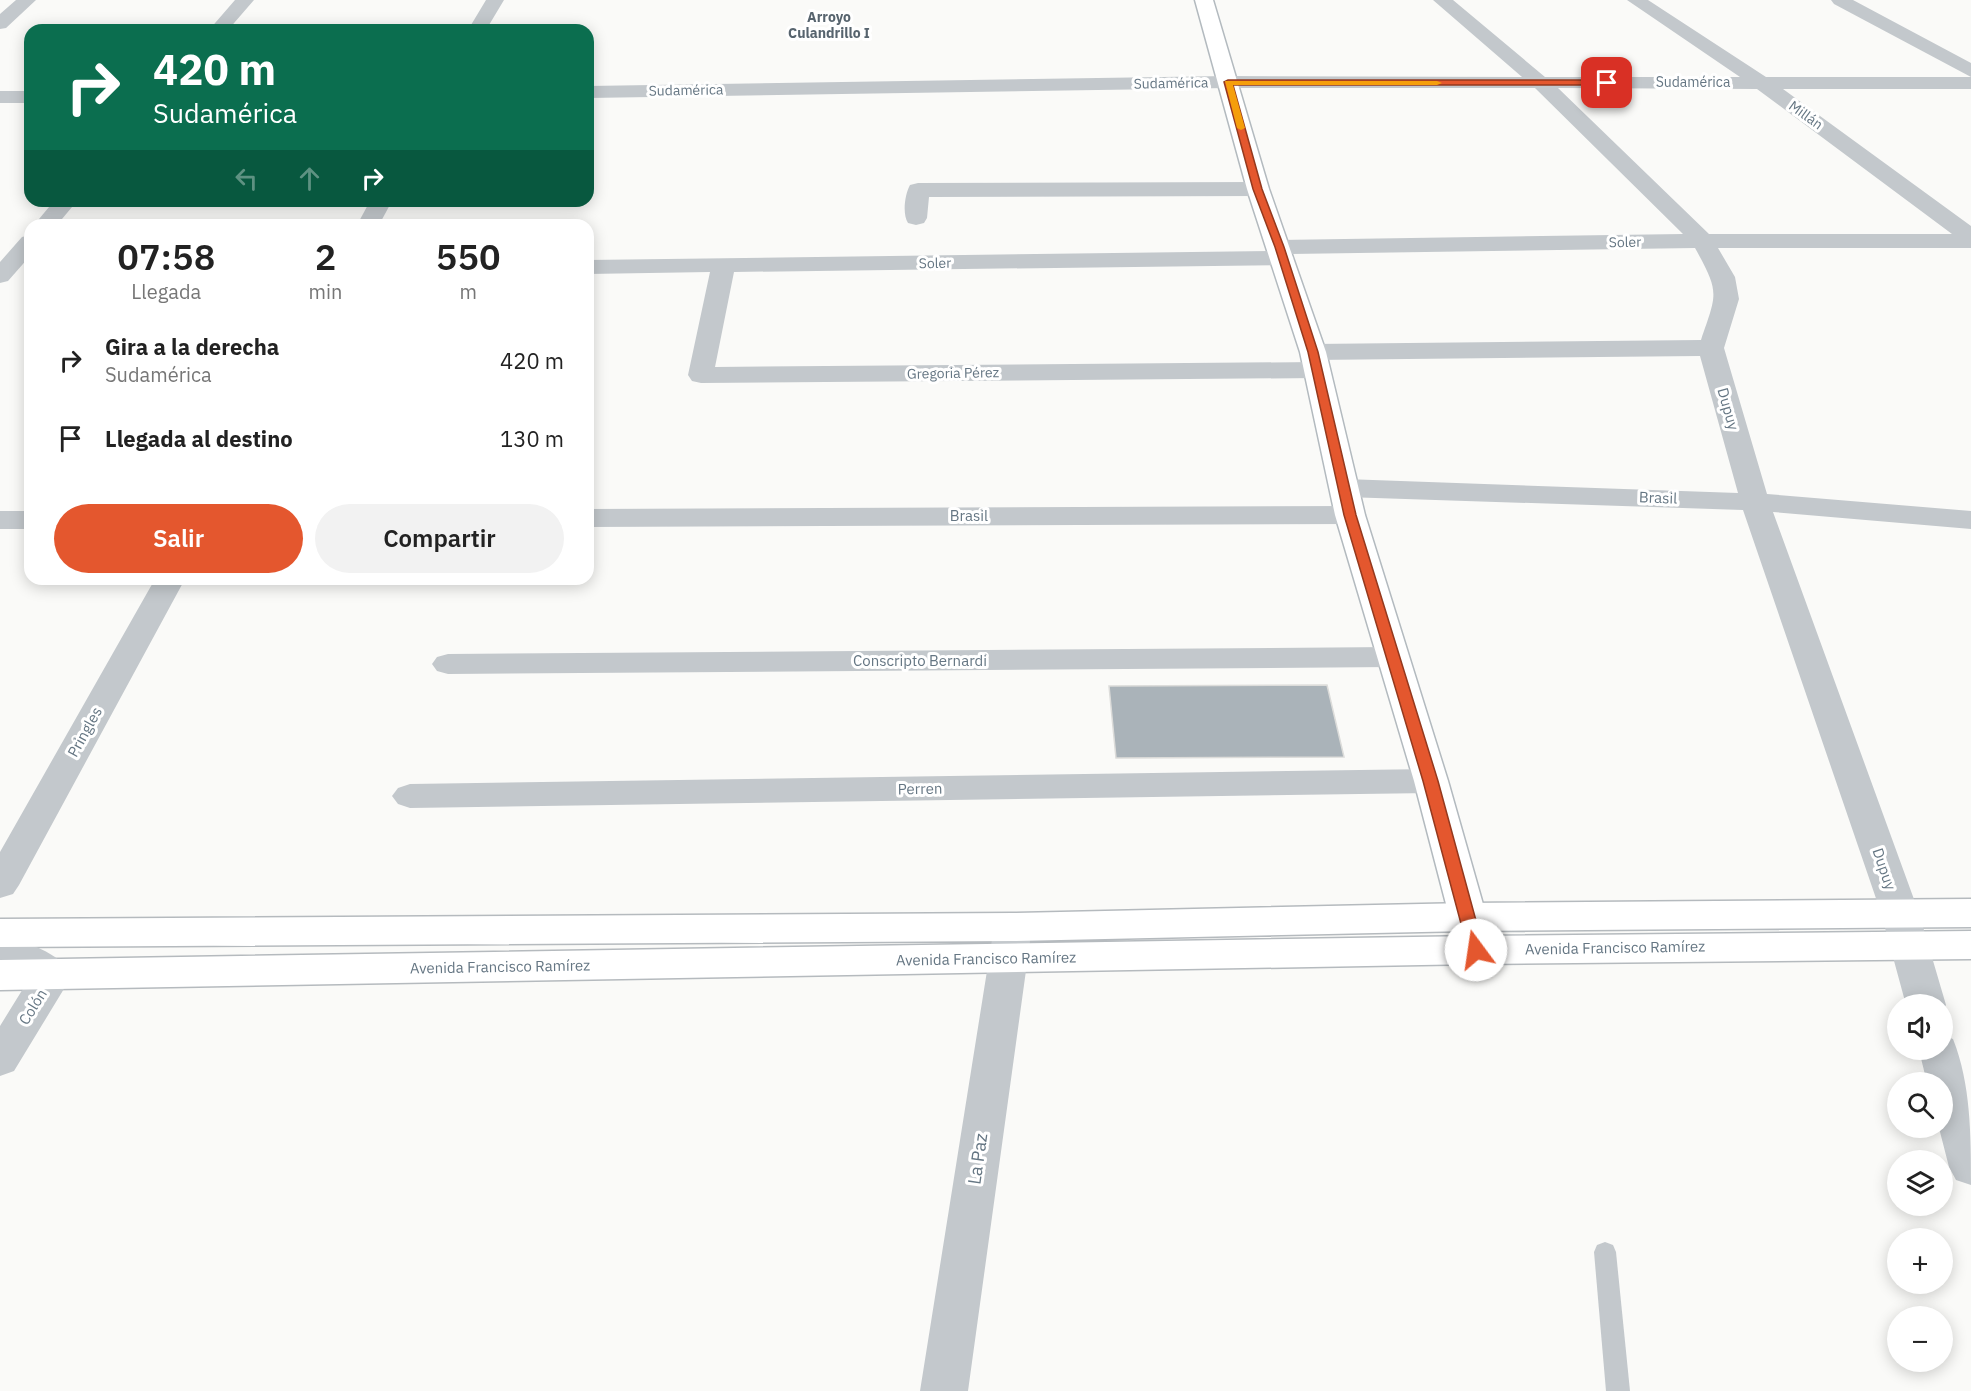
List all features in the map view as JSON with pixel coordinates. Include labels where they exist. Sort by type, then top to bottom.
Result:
[{"type":"main road","points":[[1204,0],[1258,189],[1281,252],[1315,361],[1348,501],[1392,657],[1431,781],[1472,934]]},
{"type":"main road","name":"Avenida Francisco Ramírez","points":[[0,975],[1010,943],[1905,929],[1971,913]]},
{"type":"main road","name":"Avenida Francisco Ramírez","points":[[1905,929],[1971,945]]},
{"type":"main road","name":"Avenida Francisco Ramírez","points":[[0,933],[1010,943]]},
{"type":"street","points":[[0,24],[27,0]]},
{"type":"street","points":[[223,24],[245,0]]},
{"type":"street","points":[[481,24],[495,0]]},
{"type":"street","points":[[1315,361],[1711,348],[1727,299],[1723,277],[1703,241],[1541,83],[1442,0]]},
{"type":"street","name":"Millán","points":[[1636,0],[1761,82],[1971,239]]},
{"type":"street","points":[[1840,0],[1971,71]]},
{"type":"street","name":"Sudamérica","points":[[594,92],[1228,82],[1971,83]]},
{"type":"street","points":[[0,97],[24,97]]},
{"type":"street","points":[[916,218],[918,190],[1258,189]]},
{"type":"street","points":[[50,219],[61,207]]},
{"type":"street","name":"Soler","points":[[594,267],[723,266],[1703,241],[1971,239]]},
{"type":"street","points":[[1,273],[24,248]]},
{"type":"street","name":"Gregoria Pérez","points":[[723,266],[701,375],[1315,361]]},
{"type":"street","points":[[1,273],[24,272]]},
{"type":"street","name":"Dupuy","points":[[1711,348],[1755,502],[1905,929],[1923,994]]},
{"type":"street","name":"Brasil","points":[[594,518],[1348,501],[1755,502],[1971,519]]},
{"type":"street","points":[[0,520],[24,520]]},
{"type":"street","name":"Pringles","points":[[0,885],[167,585]]},
{"type":"street","name":"Conscripto Bernardi","points":[[448,664],[1392,657]]},
{"type":"street","name":"Perren","points":[[410,796],[1431,781]]},
{"type":"street","name":"La Paz","points":[[944,1391],[1010,943]]},
{"type":"street","name":"Colón","points":[[0,946],[53,974],[0,1060]]},
{"type":"street","points":[[1942,1060],[1971,1167]]},
{"type":"lane","points":[[1605,1252],[1618,1391]]},
{"type":"building","points":[[1327,685],[1344,757],[1116,758],[1109,686]]},
{"type":"slow traffic","points":[[1241,128],[1228,82],[1437,83]]},
{"type":"district","name":"Arroyo Culandrillo I","points":[[829,26]]},
{"type":"route","points":[[1476,950],[1431,781],[1350,515],[1313,352],[1258,189],[1228,82],[1607,83]]}]
